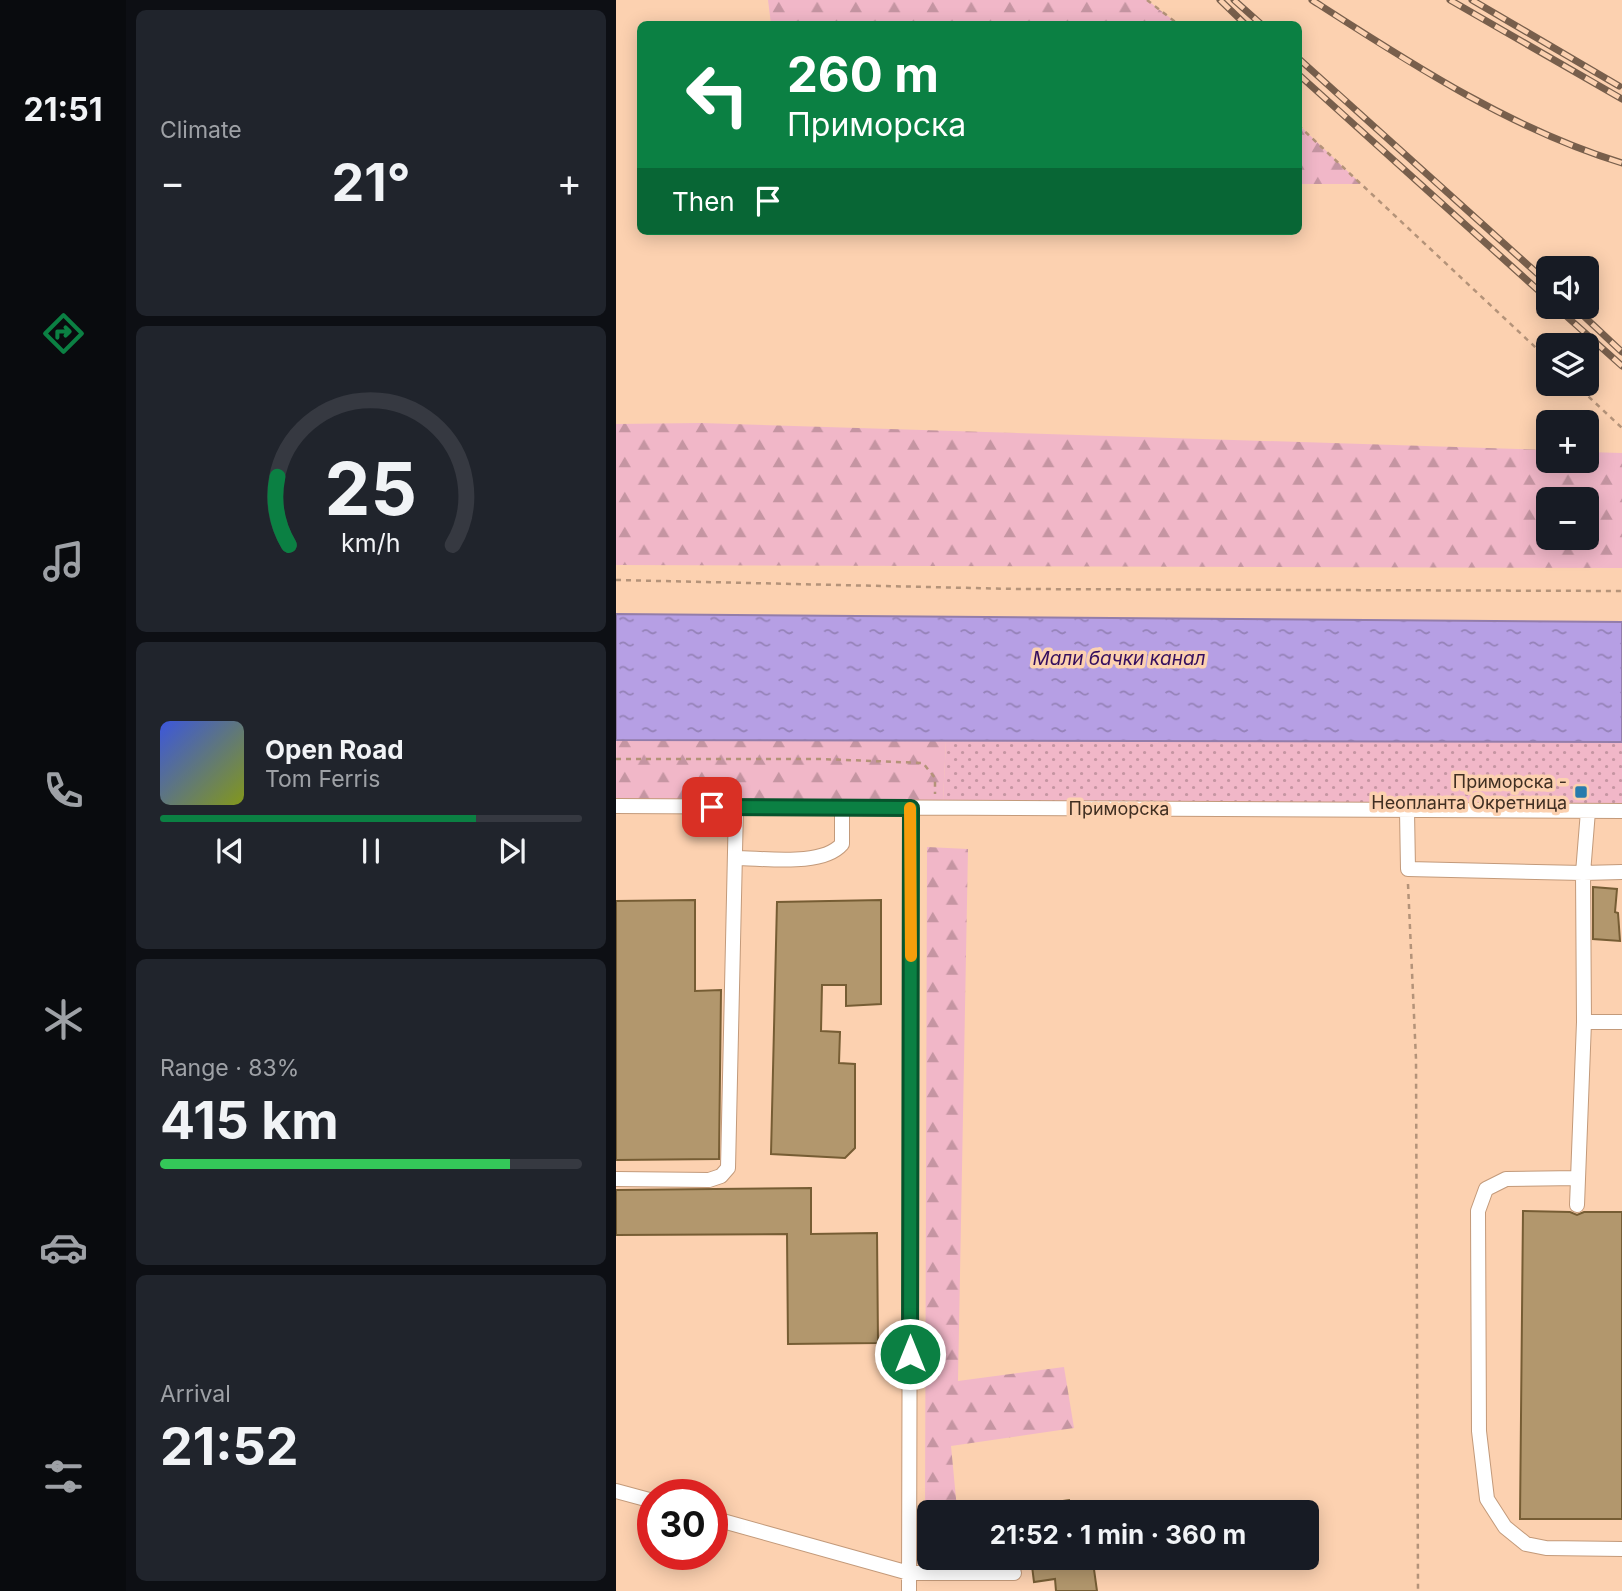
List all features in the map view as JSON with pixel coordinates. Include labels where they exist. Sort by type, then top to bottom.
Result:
[{"type":"street","name":"Приморска","points":[[616,806],[1622,811]]},
{"type":"street","points":[[616,1179],[709,1180],[721,1176],[728,1168],[736,807]]},
{"type":"street","points":[[735,858],[819,858],[834,853],[842,844],[842,808]]},
{"type":"street","points":[[909,1591],[911,808]]},
{"type":"street","points":[[1407,811],[1408,869],[1622,872]]},
{"type":"street","points":[[1577,1205],[1584,1022],[1583,873],[1588,811]]},
{"type":"street","points":[[1584,1022],[1622,1022]]},
{"type":"street","points":[[1578,1178],[1506,1179],[1486,1189],[1478,1211],[1479,1431],[1487,1499],[1505,1527],[1526,1544],[1546,1548],[1622,1549]]},
{"type":"street","points":[[616,1490],[637,1496]]},
{"type":"street","points":[[728,1522],[909,1573],[1014,1573]]},
{"type":"path","points":[[1147,0],[1174,21]]},
{"type":"path","points":[[1302,129],[1536,348]]},
{"type":"path","points":[[1588,396],[1622,428]]},
{"type":"path","points":[[616,580],[1017,589],[1622,591]]},
{"type":"path","points":[[616,759],[821,759],[923,763],[935,778],[935,808]]},
{"type":"path","points":[[1408,869],[1416,1059],[1418,1591]]},
{"type":"green space","points":[[768,0],[1147,0],[1174,21],[771,21]]},
{"type":"green space","points":[[1302,128],[1361,184],[1302,184]]},
{"type":"green space","points":[[701,423],[1536,450],[1536,473],[1599,473],[1599,452],[1622,453],[1622,568],[616,565],[616,424]]},
{"type":"green space","points":[[616,740],[946,741],[943,801],[616,800]]},
{"type":"green space","points":[[946,741],[1622,742],[1622,804],[943,801]]},
{"type":"green space","points":[[927,847],[968,849],[958,1381],[1064,1367],[1074,1428],[951,1446],[956,1500],[925,1500]]},
{"type":"water","name":"Мали бачки канал","points":[[616,614],[1622,622],[1622,742],[616,740]]},
{"type":"building","points":[[1593,887],[1617,889],[1615,912],[1618,913],[1620,941],[1593,939]]},
{"type":"building","points":[[695,900],[695,991],[721,990],[719,1159],[616,1160],[616,901]]},
{"type":"building","points":[[881,900],[881,1004],[846,1006],[846,985],[822,985],[821,1031],[840,1032],[839,1063],[855,1064],[855,1148],[845,1158],[771,1154],[777,902]]},
{"type":"building","points":[[811,1188],[811,1234],[877,1233],[878,1343],[788,1344],[787,1234],[616,1235],[616,1190]]},
{"type":"building","points":[[1523,1211],[1570,1212],[1577,1215],[1584,1212],[1622,1212],[1622,1519],[1520,1519]]},
{"type":"building","points":[[1032,1570],[1094,1570],[1097,1591],[1056,1591],[1055,1579],[1034,1582]]},
{"type":"railway","points":[[1220,0],[1242,21]]},
{"type":"railway","points":[[1234,0],[1258,21]]},
{"type":"railway","points":[[1312,0],[1423,70],[1500,113],[1580,149],[1622,163]]},
{"type":"railway","points":[[1450,0],[1622,99]]},
{"type":"railway","points":[[1472,0],[1619,86]]},
{"type":"railway","points":[[1302,62],[1536,272]]},
{"type":"railway","points":[[1302,78],[1536,288]]},
{"type":"railway","points":[[1570,319],[1622,366]]},
{"type":"railway","points":[[1587,319],[1622,352]]},
{"type":"slow traffic","points":[[910,808],[911,956]]},
{"type":"place","name":"Приморска - Неопланта Окретница","points":[[1581,792]]},
{"type":"route","points":[[712,807],[911,808],[910,1354]]}]
